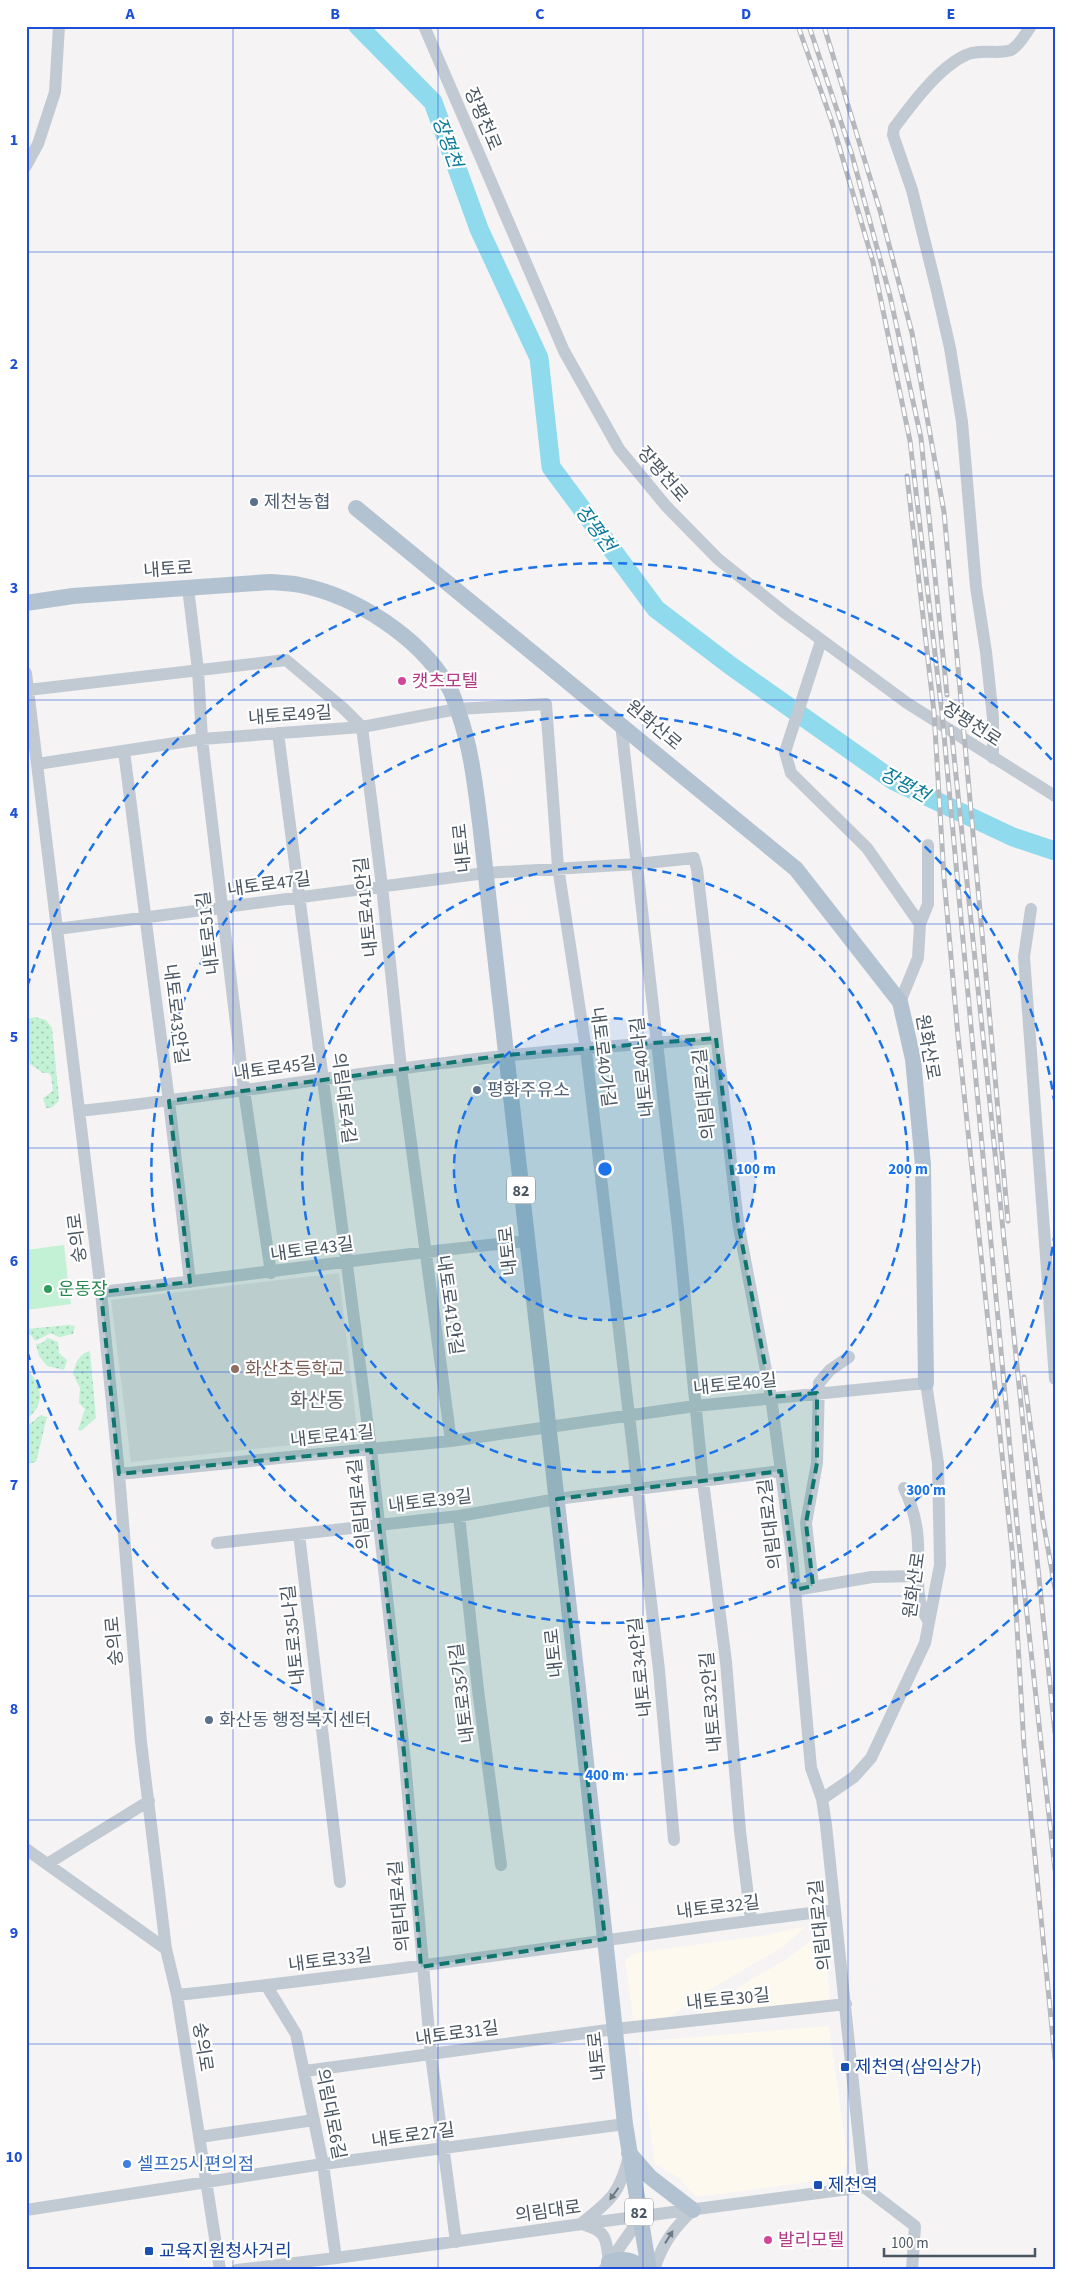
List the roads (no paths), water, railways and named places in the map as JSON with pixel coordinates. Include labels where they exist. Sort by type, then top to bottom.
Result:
[{"type":"main road","name":"원화산로","points":[[356,508],[796,869],[900,1002],[913,1059],[923,1165],[926,1383]]},
{"type":"main road","name":"내토로","points":[[26,603],[73,596],[270,582],[300,585],[335,595],[375,616],[409,638],[429,659],[449,687],[471,755],[557,1499],[625,2124],[650,2270]]},
{"type":"main road","points":[[629,2153],[650,2178],[693,2210]]},
{"type":"main road","points":[[607,2266],[625,2258],[638,2263],[643,2270]]},
{"type":"street","points":[[26,166],[38,144],[55,92],[58,26]]},
{"type":"street","name":"장평천로","points":[[424,26],[564,351],[618,449],[666,506],[718,559],[821,640],[907,703],[1055,796]]},
{"type":"street","points":[[993,758],[992,718],[986,652],[976,587],[962,422],[950,348],[937,291],[912,190],[893,135],[897,124],[931,84],[955,62],[972,52],[1011,50],[1019,43],[1031,26]]},
{"type":"street","name":"내토로51길","points":[[188,588],[198,670],[202,739],[244,1090],[271,1272]]},
{"type":"street","points":[[821,640],[788,743],[786,752],[791,773],[867,848],[920,924]]},
{"type":"street","points":[[28,690],[286,660],[343,708],[362,727]]},
{"type":"street","name":"숭의로","points":[[26,673],[101,1292],[119,1474],[141,1742],[148,1801],[166,1949],[177,1994],[220,2270]]},
{"type":"street","name":"내토로49길","points":[[37,764],[202,739],[362,727],[457,709],[546,704]]},
{"type":"street","name":"내토로40가길","points":[[546,704],[558,867],[586,1050],[637,1489]]},
{"type":"street","name":"내토로40나길","points":[[621,724],[703,1481]]},
{"type":"street","name":"내토로41안길","points":[[362,727],[382,886],[401,1068],[451,1441]]},
{"type":"street","name":"의림대로4길","points":[[278,733],[371,1450],[405,1762],[431,2055],[456,2242]]},
{"type":"street","name":"내토로43안길","points":[[124,751],[190,1282]]},
{"type":"street","points":[[900,1002],[918,958],[920,924],[928,904],[928,845]]},
{"type":"street","name":"내토로47길","points":[[57,929],[485,873],[558,867],[637,864],[694,858]]},
{"type":"street","name":"의림대로2길","points":[[694,858],[697,869],[738,1222],[771,1397],[782,1471],[795,1590],[810,1768],[822,1799],[836,1910],[864,2187]]},
{"type":"street","points":[[1030,909],[1024,957],[1055,1379]]},
{"type":"street","name":"내토로45길","points":[[80,1111],[169,1101],[324,1078],[506,1055],[716,1038]]},
{"type":"street","name":"내토로43길","points":[[101,1292],[527,1240]]},
{"type":"street","points":[[813,1586],[806,1524],[817,1463],[817,1393],[822,1377],[849,1357]]},
{"type":"street","name":"내토로40길","points":[[548,1426],[771,1397],[926,1383]]},
{"type":"street","name":"원화산로","points":[[822,1799],[854,1777],[871,1758],[925,1643],[940,1565],[938,1462],[926,1383]]},
{"type":"street","name":"내토로41길","points":[[119,1474],[371,1450],[451,1441],[548,1426]]},
{"type":"street","name":"내토로39길","points":[[218,1543],[459,1516],[557,1499],[782,1471]]},
{"type":"street","name":"내토로32안길","points":[[703,1481],[726,1662],[740,1831],[751,1920]]},
{"type":"street","points":[[904,1488],[914,1508],[917,1526],[918,1594],[920,1604],[929,1622]]},
{"type":"street","name":"내토로34안길","points":[[637,1489],[659,1670],[674,1840]]},
{"type":"street","name":"내토로35가길","points":[[459,1516],[478,1690],[502,1864]]},
{"type":"street","name":"내토로35나길","points":[[299,1534],[340,1882]]},
{"type":"street","points":[[795,1590],[872,1577],[918,1576]]},
{"type":"street","points":[[47,1864],[148,1801]]},
{"type":"street","points":[[26,1849],[166,1949]]},
{"type":"street","name":"내토로32길","points":[[605,1939],[836,1910]]},
{"type":"street","name":"내토로33길","points":[[177,1994],[422,1967],[605,1939]]},
{"type":"street","name":"의림대로6길","points":[[266,1985],[296,2034],[323,2164],[336,2258]]},
{"type":"street","name":"내토로30길","points":[[615,2028],[846,2004]]},
{"type":"street","name":"내토로31길","points":[[305,2071],[615,2028]]},
{"type":"street","points":[[200,2137],[314,2120]]},
{"type":"street","name":"내토로27길","points":[[26,2210],[323,2164],[625,2124]]},
{"type":"street","points":[[582,2224],[606,2204],[623,2181],[629,2153]]},
{"type":"street","points":[[864,2187],[915,2226],[912,2270]]},
{"type":"street","name":"의림대로","points":[[237,2270],[318,2265],[336,2258],[864,2187]]},
{"type":"street","points":[[654,2270],[660,2252],[674,2229],[693,2210]]},
{"type":"street","points":[[607,2266],[640,2218]]},
{"type":"street","points":[[582,2224],[600,2229],[606,2239],[607,2266]]},
{"type":"waterway","name":"장평천","points":[[358,26],[433,102],[479,229],[539,358],[551,467],[656,609],[731,666],[894,781],[1013,837],[1055,851]]},
{"type":"railway","points":[[798,26],[832,122],[873,262],[910,441],[942,713],[1017,1524],[1055,1870]]},
{"type":"railway","points":[[809,26],[852,155],[890,296],[921,438],[947,695]]},
{"type":"railway","points":[[824,26],[881,214],[912,333],[944,512],[1008,1221]]},
{"type":"railway","points":[[907,476],[934,712],[944,878],[958,1036],[1013,1559],[1024,1746],[1055,2059]]},
{"type":"railway","points":[[951,727],[1055,1733]]},
{"type":"railway","points":[[1024,1377],[1043,1521],[1055,1588]]},
{"type":"place","name":"제천농협","points":[[254,502]]},
{"type":"place","name":"캣츠모텔","points":[[402,681]]},
{"type":"place","name":"평화주유소","points":[[477,1090]]},
{"type":"place","name":"운동장","points":[[48,1289]]},
{"type":"place","name":"화산초등학교","points":[[235,1369]]},
{"type":"place","name":"화산동 행정복지센터","points":[[209,1720]]},
{"type":"place","name":"제천역(삼익상가)","points":[[845,2067]]},
{"type":"place","name":"셀프25시편의점","points":[[127,2164]]},
{"type":"place","name":"제천역","points":[[818,2185]]},
{"type":"place","name":"발리모텔","points":[[768,2240]]},
{"type":"place","name":"교육지원청사거리","points":[[149,2251]]},
{"type":"district","name":"화산동","points":[[317,1400]]}]
